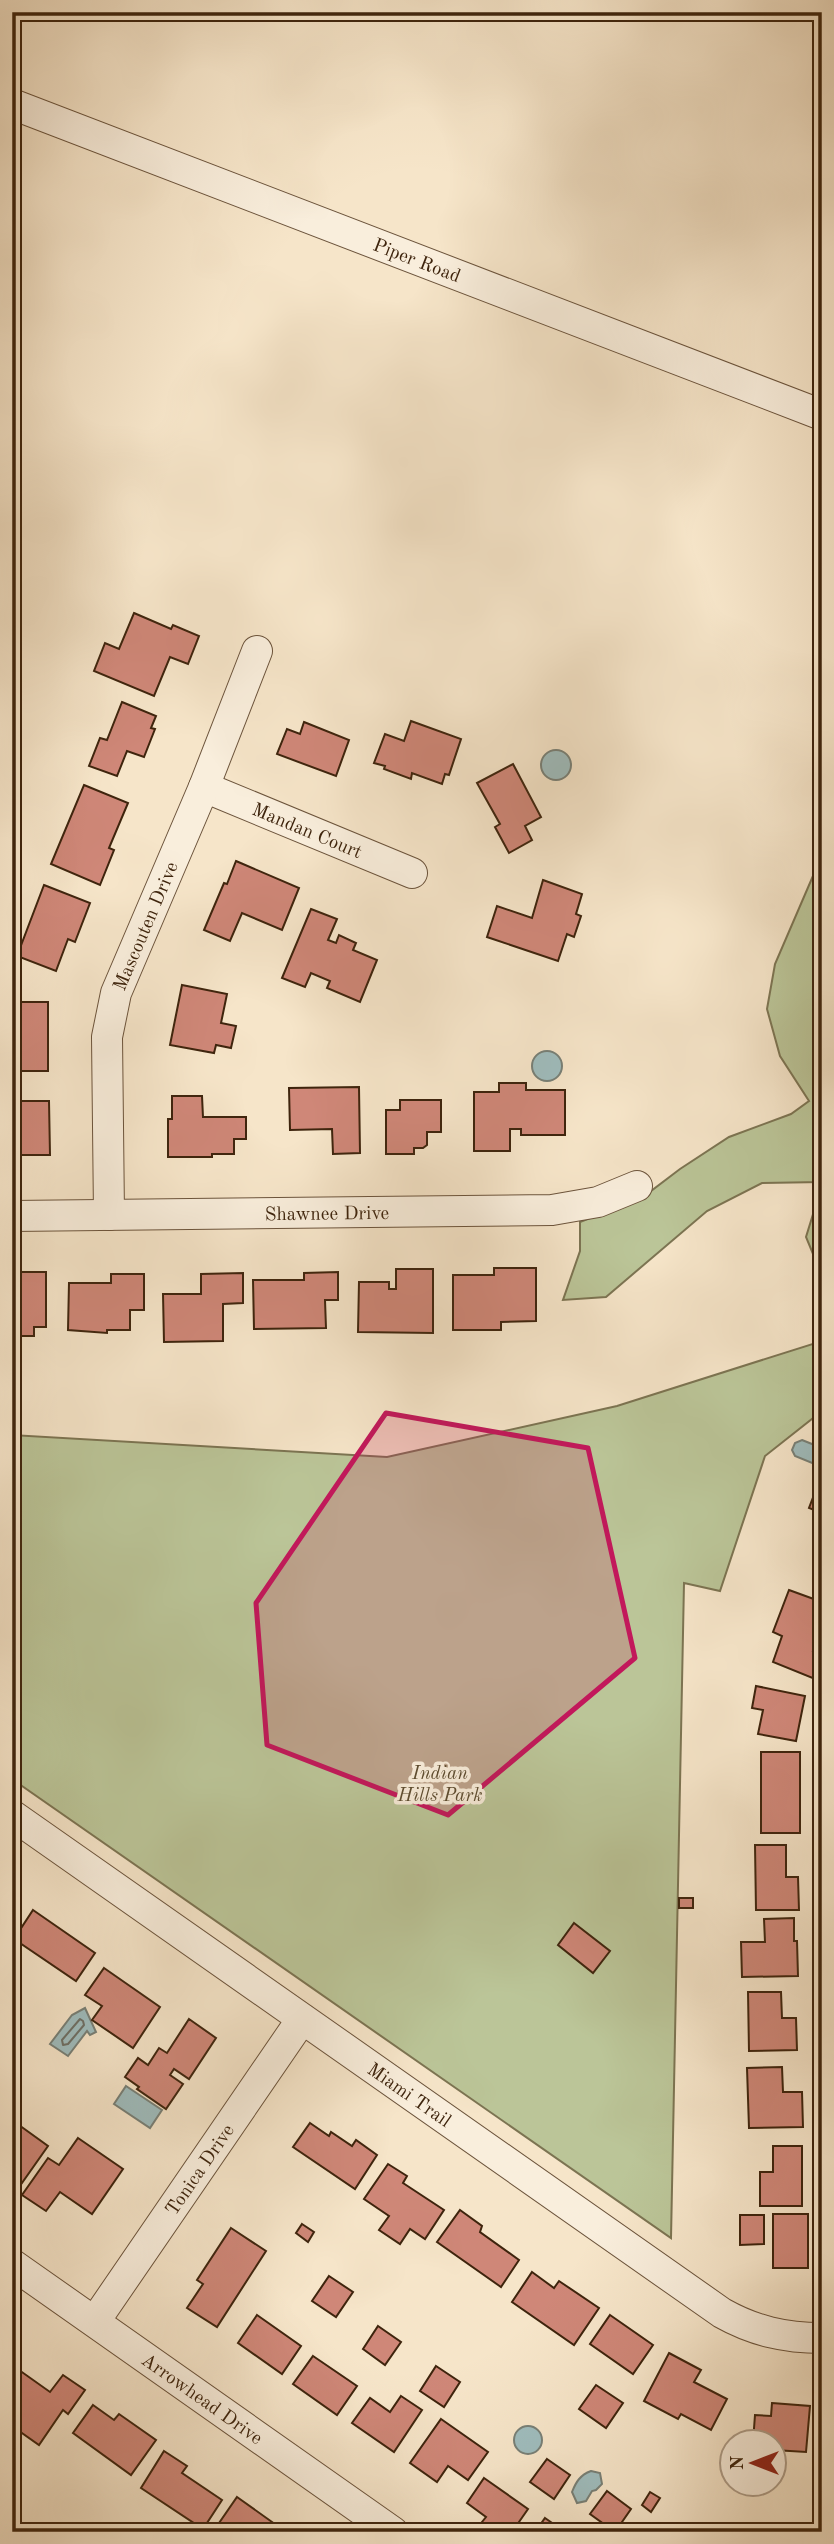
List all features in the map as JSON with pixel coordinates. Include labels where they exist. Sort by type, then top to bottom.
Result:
[{"type":"street","name":"Piper Road","points":[[12,104],[822,415]]},
{"type":"street","name":"Mascouten Drive","points":[[109,1215],[107,1037],[116,993],[204,787],[257,651]]},
{"type":"street","name":"Mandan Court","points":[[204,787],[412,873]]},
{"type":"street","name":"Shawnee Drive","points":[[12,1216],[552,1210],[598,1202],[637,1186]]},
{"type":"street","name":"Miami Trail","points":[[12,1815],[722,2313],[744,2325],[770,2334],[822,2338]]},
{"type":"street","name":"Tonica Drive","points":[[95,2321],[302,2019]]},
{"type":"street","name":"Arrowhead Drive","points":[[12,2264],[393,2532]]},
{"type":"highlighted area","points":[[386,1413],[588,1448],[635,1658],[448,1815],[267,1745],[256,1603]]},
{"type":"green space","points":[[822,855],[822,1182],[762,1183],[707,1211],[606,1297],[563,1300],[580,1251],[580,1222],[643,1197],[729,1137],[791,1114],[809,1101],[780,1056],[767,1009],[775,964]]},
{"type":"green space","points":[[822,1185],[822,1257],[813,1254],[806,1237]]},
{"type":"green space","name":"Indian Hills Park","points":[[822,1341],[822,1414],[817,1415],[765,1456],[720,1591],[684,1583],[671,2238],[12,1779],[12,1435],[387,1457],[617,1406]]},
{"type":"water","points":[[556,750],[567,754],[571,765],[567,776],[556,780],[545,776],[541,765],[545,754]]},
{"type":"water","points":[[547,1051],[558,1055],[562,1066],[558,1077],[547,1081],[536,1077],[532,1066],[536,1055]]},
{"type":"water","points":[[802,1440],[822,1448],[822,1467],[795,1456],[792,1450],[795,1443]]},
{"type":"water","points":[[85,2008],[96,2032],[90,2035],[87,2031],[68,2056],[50,2044],[72,2015]]},
{"type":"water","points":[[126,2086],[162,2110],[150,2128],[114,2104]]},
{"type":"water","points":[[528,2426],[538,2430],[542,2440],[538,2450],[528,2454],[518,2450],[514,2440],[518,2430]]},
{"type":"water","points":[[591,2471],[600,2473],[602,2484],[592,2491],[586,2501],[577,2503],[572,2492],[581,2477]]},
{"type":"building","points":[[134,613],[171,629],[173,625],[199,636],[188,664],[170,657],[154,696],[94,671],[105,643],[119,649]]},
{"type":"building","points":[[122,702],[156,716],[151,728],[155,729],[144,757],[127,751],[117,776],[89,766],[100,738],[107,740]]},
{"type":"building","points":[[411,721],[461,739],[449,775],[445,774],[442,784],[412,773],[411,779],[374,763],[385,734],[404,741]]},
{"type":"building","points":[[304,722],[349,740],[336,776],[277,754],[287,729],[300,734]]},
{"type":"building","points":[[513,764],[541,817],[525,826],[532,840],[509,853],[495,827],[500,824],[477,783]]},
{"type":"building","points":[[84,785],[128,803],[109,848],[114,850],[100,885],[51,864]]},
{"type":"building","points":[[236,861],[299,888],[282,930],[242,913],[230,941],[204,930]]},
{"type":"building","points":[[543,880],[582,894],[576,914],[581,916],[574,937],[567,934],[558,961],[487,937],[497,906],[532,918]]},
{"type":"building","points":[[44,885],[90,903],[75,942],[68,939],[56,971],[17,956]]},
{"type":"building","points":[[311,909],[337,919],[328,940],[336,943],[339,935],[356,943],[353,950],[377,960],[360,1002],[327,988],[330,981],[311,973],[305,987],[282,978]]},
{"type":"building","points":[[182,985],[227,994],[221,1023],[236,1026],[231,1048],[216,1045],[214,1053],[170,1045]]},
{"type":"building","points":[[12,1002],[48,1002],[48,1071],[12,1071]]},
{"type":"building","points":[[499,1083],[526,1083],[526,1090],[565,1090],[565,1135],[521,1135],[521,1129],[510,1129],[510,1151],[474,1151],[474,1092],[499,1092]]},
{"type":"building","points":[[359,1087],[360,1153],[333,1154],[332,1129],[290,1130],[289,1088]]},
{"type":"building","points":[[172,1096],[202,1096],[203,1117],[246,1117],[246,1139],[234,1139],[234,1154],[168,1157],[168,1119],[172,1119]]},
{"type":"building","points":[[400,1100],[441,1100],[441,1132],[427,1132],[427,1145],[414,1148],[414,1154],[386,1154],[386,1110],[400,1110]]},
{"type":"building","points":[[12,1101],[49,1101],[50,1155],[12,1155]]},
{"type":"building","points":[[494,1268],[536,1268],[536,1321],[501,1322],[501,1330],[453,1330],[453,1275],[494,1275]]},
{"type":"building","points":[[396,1269],[433,1269],[433,1333],[358,1332],[359,1282],[389,1282],[389,1289],[396,1289]]},
{"type":"building","points":[[14,1272],[46,1272],[46,1327],[34,1327],[34,1336],[12,1336]]},
{"type":"building","points":[[338,1272],[338,1300],[325,1300],[326,1328],[254,1329],[253,1280],[304,1280],[304,1273]]},
{"type":"building","points":[[243,1273],[243,1303],[223,1304],[223,1341],[164,1342],[163,1294],[201,1294],[201,1274]]},
{"type":"building","points":[[111,1274],[144,1274],[144,1310],[130,1310],[130,1330],[107,1330],[107,1333],[68,1330],[69,1283],[111,1283]]},
{"type":"building","points":[[817,1487],[822,1489],[822,1513],[809,1508]]},
{"type":"building","points":[[789,1590],[822,1602],[822,1629],[813,1651],[822,1655],[822,1663],[815,1679],[773,1662],[782,1636],[773,1632]]},
{"type":"building","points":[[756,1686],[805,1696],[796,1741],[758,1734],[763,1710],[752,1708]]},
{"type":"building","points":[[761,1752],[800,1752],[800,1833],[761,1833]]},
{"type":"building","points":[[755,1845],[786,1845],[786,1877],[798,1877],[799,1910],[756,1910]]},
{"type":"building","points":[[679,1898],[693,1898],[693,1908],[679,1908]]},
{"type":"building","points":[[33,1910],[95,1953],[76,1981],[14,1939]]},
{"type":"building","points":[[794,1918],[798,1976],[742,1977],[741,1942],[765,1942],[764,1919]]},
{"type":"building","points":[[574,1923],[610,1951],[593,1973],[558,1945]]},
{"type":"building","points":[[104,1968],[160,2007],[133,2048],[92,2020],[102,2006],[85,1995]]},
{"type":"building","points":[[748,1992],[781,1992],[782,2018],[796,2018],[797,2050],[749,2051]]},
{"type":"building","points":[[189,2019],[216,2038],[189,2079],[174,2069],[170,2075],[183,2084],[166,2109],[125,2077],[138,2058],[148,2065],[159,2048],[167,2053]]},
{"type":"building","points":[[782,2067],[783,2092],[802,2092],[803,2127],[749,2128],[747,2068]]},
{"type":"building","points":[[12,2120],[48,2146],[17,2190],[12,2186]]},
{"type":"building","points":[[310,2123],[329,2136],[331,2132],[352,2146],[356,2140],[377,2155],[355,2189],[293,2147]]},
{"type":"building","points":[[78,2138],[123,2169],[92,2214],[60,2192],[46,2211],[22,2195],[48,2158],[59,2165]]},
{"type":"building","points":[[773,2146],[802,2146],[802,2206],[760,2206],[760,2172],[773,2172]]},
{"type":"building","points":[[388,2164],[407,2176],[403,2183],[444,2210],[425,2239],[410,2229],[400,2244],[379,2230],[389,2216],[364,2199]]},
{"type":"building","points":[[460,2210],[482,2226],[480,2232],[519,2260],[501,2287],[437,2242]]},
{"type":"building","points":[[773,2214],[808,2214],[808,2268],[773,2268]]},
{"type":"building","points":[[740,2215],[764,2215],[764,2244],[740,2245]]},
{"type":"building","points":[[302,2224],[314,2232],[308,2242],[296,2233]]},
{"type":"building","points":[[231,2228],[266,2251],[217,2327],[187,2308],[203,2284],[197,2280]]},
{"type":"building","points":[[532,2272],[554,2288],[559,2281],[599,2308],[574,2345],[512,2302]]},
{"type":"building","points":[[329,2276],[353,2292],[336,2317],[312,2301]]},
{"type":"building","points":[[257,2315],[301,2346],[282,2374],[238,2343]]},
{"type":"building","points":[[610,2315],[653,2345],[633,2374],[590,2344]]},
{"type":"building","points":[[378,2326],[401,2342],[385,2365],[363,2349]]},
{"type":"building","points":[[669,2353],[701,2370],[694,2382],[727,2399],[711,2430],[681,2414],[678,2419],[644,2401]]},
{"type":"building","points":[[313,2356],[357,2386],[337,2415],[293,2384]]},
{"type":"building","points":[[436,2366],[460,2382],[444,2407],[420,2391]]},
{"type":"building","points":[[19,2370],[50,2392],[63,2375],[85,2390],[68,2414],[63,2410],[39,2445],[12,2426],[12,2380]]},
{"type":"building","points":[[596,2385],[623,2403],[606,2428],[579,2409]]},
{"type":"building","points":[[401,2396],[422,2410],[394,2452],[352,2423],[370,2398],[390,2412]]},
{"type":"building","points":[[772,2403],[810,2406],[806,2452],[788,2451],[788,2428],[754,2428],[755,2415],[771,2416]]},
{"type":"building","points":[[93,2405],[114,2420],[119,2414],[156,2440],[131,2475],[73,2433]]},
{"type":"building","points":[[441,2419],[488,2452],[468,2480],[448,2466],[437,2482],[410,2463]]},
{"type":"building","points":[[164,2451],[187,2466],[182,2473],[222,2500],[203,2529],[141,2488]]},
{"type":"building","points":[[547,2459],[570,2475],[554,2499],[530,2482]]},
{"type":"building","points":[[484,2478],[528,2509],[512,2532],[500,2527],[496,2532],[482,2522],[486,2517],[467,2503]]},
{"type":"building","points":[[607,2491],[631,2509],[615,2532],[590,2514]]},
{"type":"building","points":[[650,2492],[660,2498],[651,2512],[642,2505]]},
{"type":"building","points":[[237,2497],[286,2532],[226,2532],[217,2526]]},
{"type":"building","points":[[545,2518],[565,2532],[535,2532]]}]
